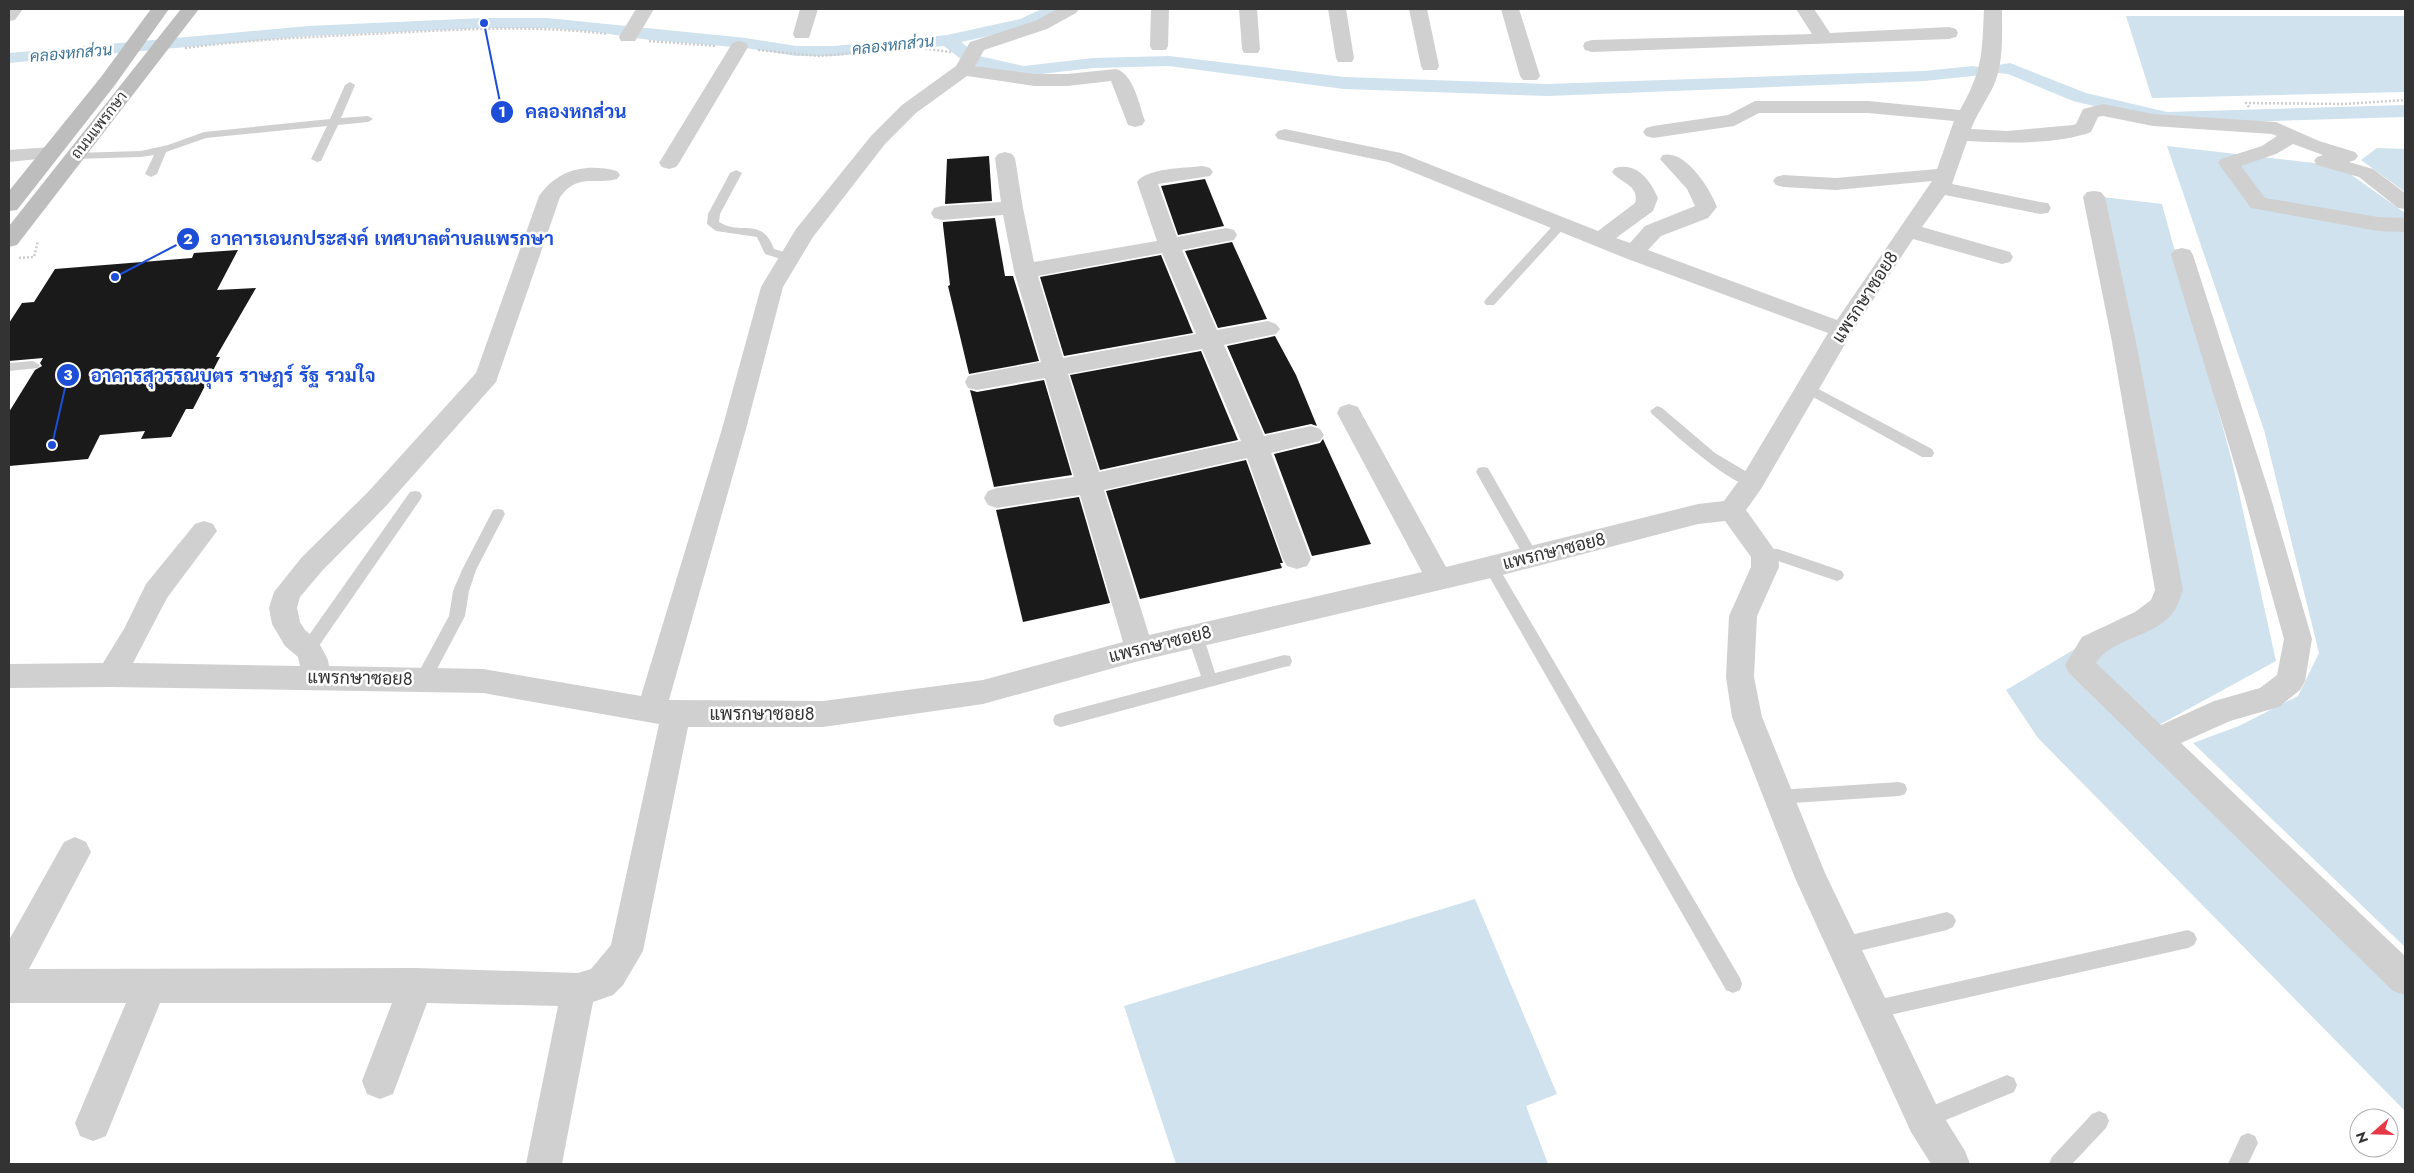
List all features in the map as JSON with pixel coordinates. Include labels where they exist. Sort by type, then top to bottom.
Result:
[{"type":"main road","name":"ถนนแพรกษา","points":[[9,205],[123,60],[160,9]]},
{"type":"main road","name":"ถนนแพรกษา","points":[[9,240],[190,9]]},
{"type":"street","points":[[9,16],[14,9]]},
{"type":"street","points":[[628,37],[645,9]]},
{"type":"street","points":[[802,34],[809,9]]},
{"type":"street","points":[[9,986],[151,984],[416,985],[578,990],[601,983],[611,974],[626,951],[664,711],[761,323],[781,255],[804,234],[878,140],[909,109],[965,60],[977,46],[1041,26],[1070,9]]},
{"type":"street","points":[[1159,46],[1160,9]]},
{"type":"street","points":[[1248,9],[1251,49]]},
{"type":"street","points":[[1337,9],[1345,58]]},
{"type":"street","points":[[1418,9],[1430,66]]},
{"type":"street","points":[[1510,9],[1530,76]]},
{"type":"street","points":[[1805,9],[1825,39]]},
{"type":"street","name":"แพรกษาซอย8","points":[[9,676],[315,677],[483,681],[664,711],[823,714],[983,692],[1195,635],[1491,567],[1698,514],[1732,510],[1752,482],[1809,389],[1842,330],[1942,181],[1962,125],[1984,85],[1991,59],[1993,9]]},
{"type":"street","points":[[1592,46],[1949,33]]},
{"type":"street","points":[[669,163],[739,47]]},
{"type":"street","points":[[965,60],[1034,80],[1067,80],[1116,75],[1120,78],[1135,121]]},
{"type":"street","points":[[1653,132],[1734,120],[1755,107],[1868,107],[1962,125],[2007,137],[2076,131],[2084,128],[2090,113],[2103,110],[2153,120],[2276,128],[2312,145],[2348,156]]},
{"type":"street","points":[[1285,135],[1394,157],[1600,240],[1842,330]]},
{"type":"street","points":[[2292,135],[2269,150],[2228,163],[2258,204],[2378,224],[2405,225]]},
{"type":"street","points":[[2269,150],[2291,156],[2328,161],[2366,173],[2405,203]]},
{"type":"street","points":[[9,156],[51,153]]},
{"type":"street","points":[[1005,158],[1012,208],[1025,271],[1139,649]]},
{"type":"street","points":[[1634,253],[1653,231],[1700,213],[1706,207],[1703,196],[1689,177],[1670,159]]},
{"type":"street","points":[[1203,172],[1147,181],[1169,245],[1256,448],[1296,559]]},
{"type":"street","points":[[1600,240],[1645,206],[1647,198],[1640,182],[1622,172]]},
{"type":"street","points":[[315,677],[314,660],[308,649],[295,638],[286,624],[283,608],[288,592],[312,564],[420,452],[487,376],[550,196],[558,184],[568,178],[581,174],[610,175]]},
{"type":"street","points":[[1782,181],[1836,184],[1942,181],[2040,208]]},
{"type":"street","points":[[2094,197],[2124,342],[2169,590],[2162,607],[2145,620],[2092,645],[2078,664],[2405,979]]},
{"type":"street","points":[[942,213],[1012,208]]},
{"type":"street","points":[[1908,230],[2002,257]]},
{"type":"street","points":[[1025,271],[1226,235]]},
{"type":"street","points":[[2158,740],[2224,710],[2269,698],[2290,681],[2298,639],[2257,495],[2182,255]]},
{"type":"street","points":[[977,382],[1268,329]]},
{"type":"street","points":[[1349,413],[1439,579]]},
{"type":"street","points":[[997,498],[1088,484],[1311,435]]},
{"type":"street","points":[[1732,510],[1764,555],[1765,567],[1743,616],[1740,678],[1748,717],[1811,878],[1842,946],[1924,1119],[1952,1164]]},
{"type":"street","points":[[111,675],[135,636],[156,592],[204,531]]},
{"type":"street","points":[[9,974],[75,852]]},
{"type":"street","points":[[93,1123],[151,984]]},
{"type":"street","points":[[380,1081],[416,985]]},
{"type":"street","points":[[544,1164],[578,990]]},
{"type":"lane","points":[[317,159],[350,85]]},
{"type":"lane","points":[[75,156],[141,154],[161,151],[204,135],[368,119]]},
{"type":"lane","points":[[151,174],[161,151]]},
{"type":"lane","points":[[736,173],[714,214],[713,224],[720,228],[763,236],[781,255]]},
{"type":"lane","points":[[1490,302],[1560,224]]},
{"type":"lane","points":[[9,367],[33,365]]},
{"type":"lane","points":[[1809,389],[1928,453]]},
{"type":"lane","points":[[1658,411],[1710,457],[1752,482]]},
{"type":"lane","points":[[1483,472],[1531,556]]},
{"type":"lane","points":[[308,649],[415,496]]},
{"type":"lane","points":[[424,679],[457,616],[461,591],[469,570],[498,514]]},
{"type":"lane","points":[[1764,555],[1778,555],[1837,575]]},
{"type":"lane","points":[[1491,567],[1733,984]]},
{"type":"lane","points":[[1195,635],[1210,680]]},
{"type":"lane","points":[[1061,720],[1284,661]]},
{"type":"lane","points":[[1778,797],[1899,790]]},
{"type":"lane","points":[[1842,946],[1947,921]]},
{"type":"lane","points":[[1872,1010],[2188,939]]},
{"type":"lane","points":[[1924,1119],[2007,1085]]},
{"type":"lane","points":[[2059,1164],[2099,1121]]},
{"type":"lane","points":[[2238,1164],[2248,1143]]},
{"type":"path","points":[[184,48],[245,41],[530,27],[566,29],[654,42],[739,47],[776,53],[819,56],[929,48],[944,50],[965,60]]},
{"type":"path","points":[[2264,128],[2246,103],[2344,104],[2405,100]]},
{"type":"path","points":[[34,257],[40,237]]},
{"type":"water","points":[[2126,16],[2405,16],[2405,92],[2152,98]]},
{"type":"water","points":[[2167,146],[2339,166],[2405,213],[2405,947],[2193,743],[2239,726],[2298,696],[2319,653],[2264,430]]},
{"type":"water","points":[[2377,148],[2405,149],[2405,192],[2361,160]]},
{"type":"water","points":[[2094,196],[2162,204],[2232,461],[2276,661],[2148,731],[2405,986],[2405,1111],[2038,738],[2006,690],[2161,598]]},
{"type":"water","points":[[1475,899],[1557,1094],[1526,1106],[1548,1164],[1176,1164],[1124,1006]]},
{"type":"building","points":[[989,156],[992,201],[945,204],[947,159]]},
{"type":"building","points":[[1205,179],[1224,226],[1178,235],[1161,186]]},
{"type":"building","points":[[995,218],[1005,276],[1013,276],[1039,361],[969,374],[948,286],[950,285],[943,222]]},
{"type":"building","points":[[1232,242],[1267,319],[1218,328],[1185,251]]},
{"type":"building","points":[[238,250],[217,290],[256,288],[216,357],[220,357],[193,409],[186,409],[171,437],[141,439],[145,431],[100,435],[88,459],[9,466],[9,412],[35,370],[42,366],[40,363],[43,358],[9,361],[9,323],[22,303],[34,302],[55,269],[192,258],[194,253]]},
{"type":"building","points":[[1161,255],[1193,333],[1064,356],[1040,277]]},
{"type":"building","points":[[1275,336],[1296,375],[1317,426],[1311,424],[1265,434],[1227,346]]},
{"type":"building","points":[[1201,351],[1238,440],[1100,470],[1070,375]]},
{"type":"building","points":[[1044,380],[1072,475],[994,487],[970,390],[977,392]]},
{"type":"building","points":[[1323,439],[1371,544],[1312,556],[1274,454],[1320,443]]},
{"type":"building","points":[[1246,460],[1283,563],[1280,563],[1282,568],[1140,599],[1106,491]]},
{"type":"building","points":[[1079,497],[1110,603],[1023,622],[996,510]]},
{"type":"waterway","name":"คลองหกส่วน","points":[[9,58],[308,31],[484,23],[547,23],[596,27],[650,35],[746,43],[796,51],[834,51],[947,40],[1025,23],[1055,9]]},
{"type":"waterway","points":[[950,42],[973,60],[1024,71],[1093,63],[1169,61],[1344,83],[1548,90],[1924,76],[1973,71]]},
{"type":"waterway","points":[[2004,69],[2010,68],[2080,97],[2167,118],[2405,111]]},
{"type":"place","name":"คลองหกส่วน","points":[[484,23]]},
{"type":"place","name":"อาคารเอนกประสงค์ เทศบาลตำบลแพรกษา","points":[[115,277]]},
{"type":"place","name":"อาคารสุวรรณบุตร ราษฎร์ รัฐ รวมใจ","points":[[52,445]]}]
